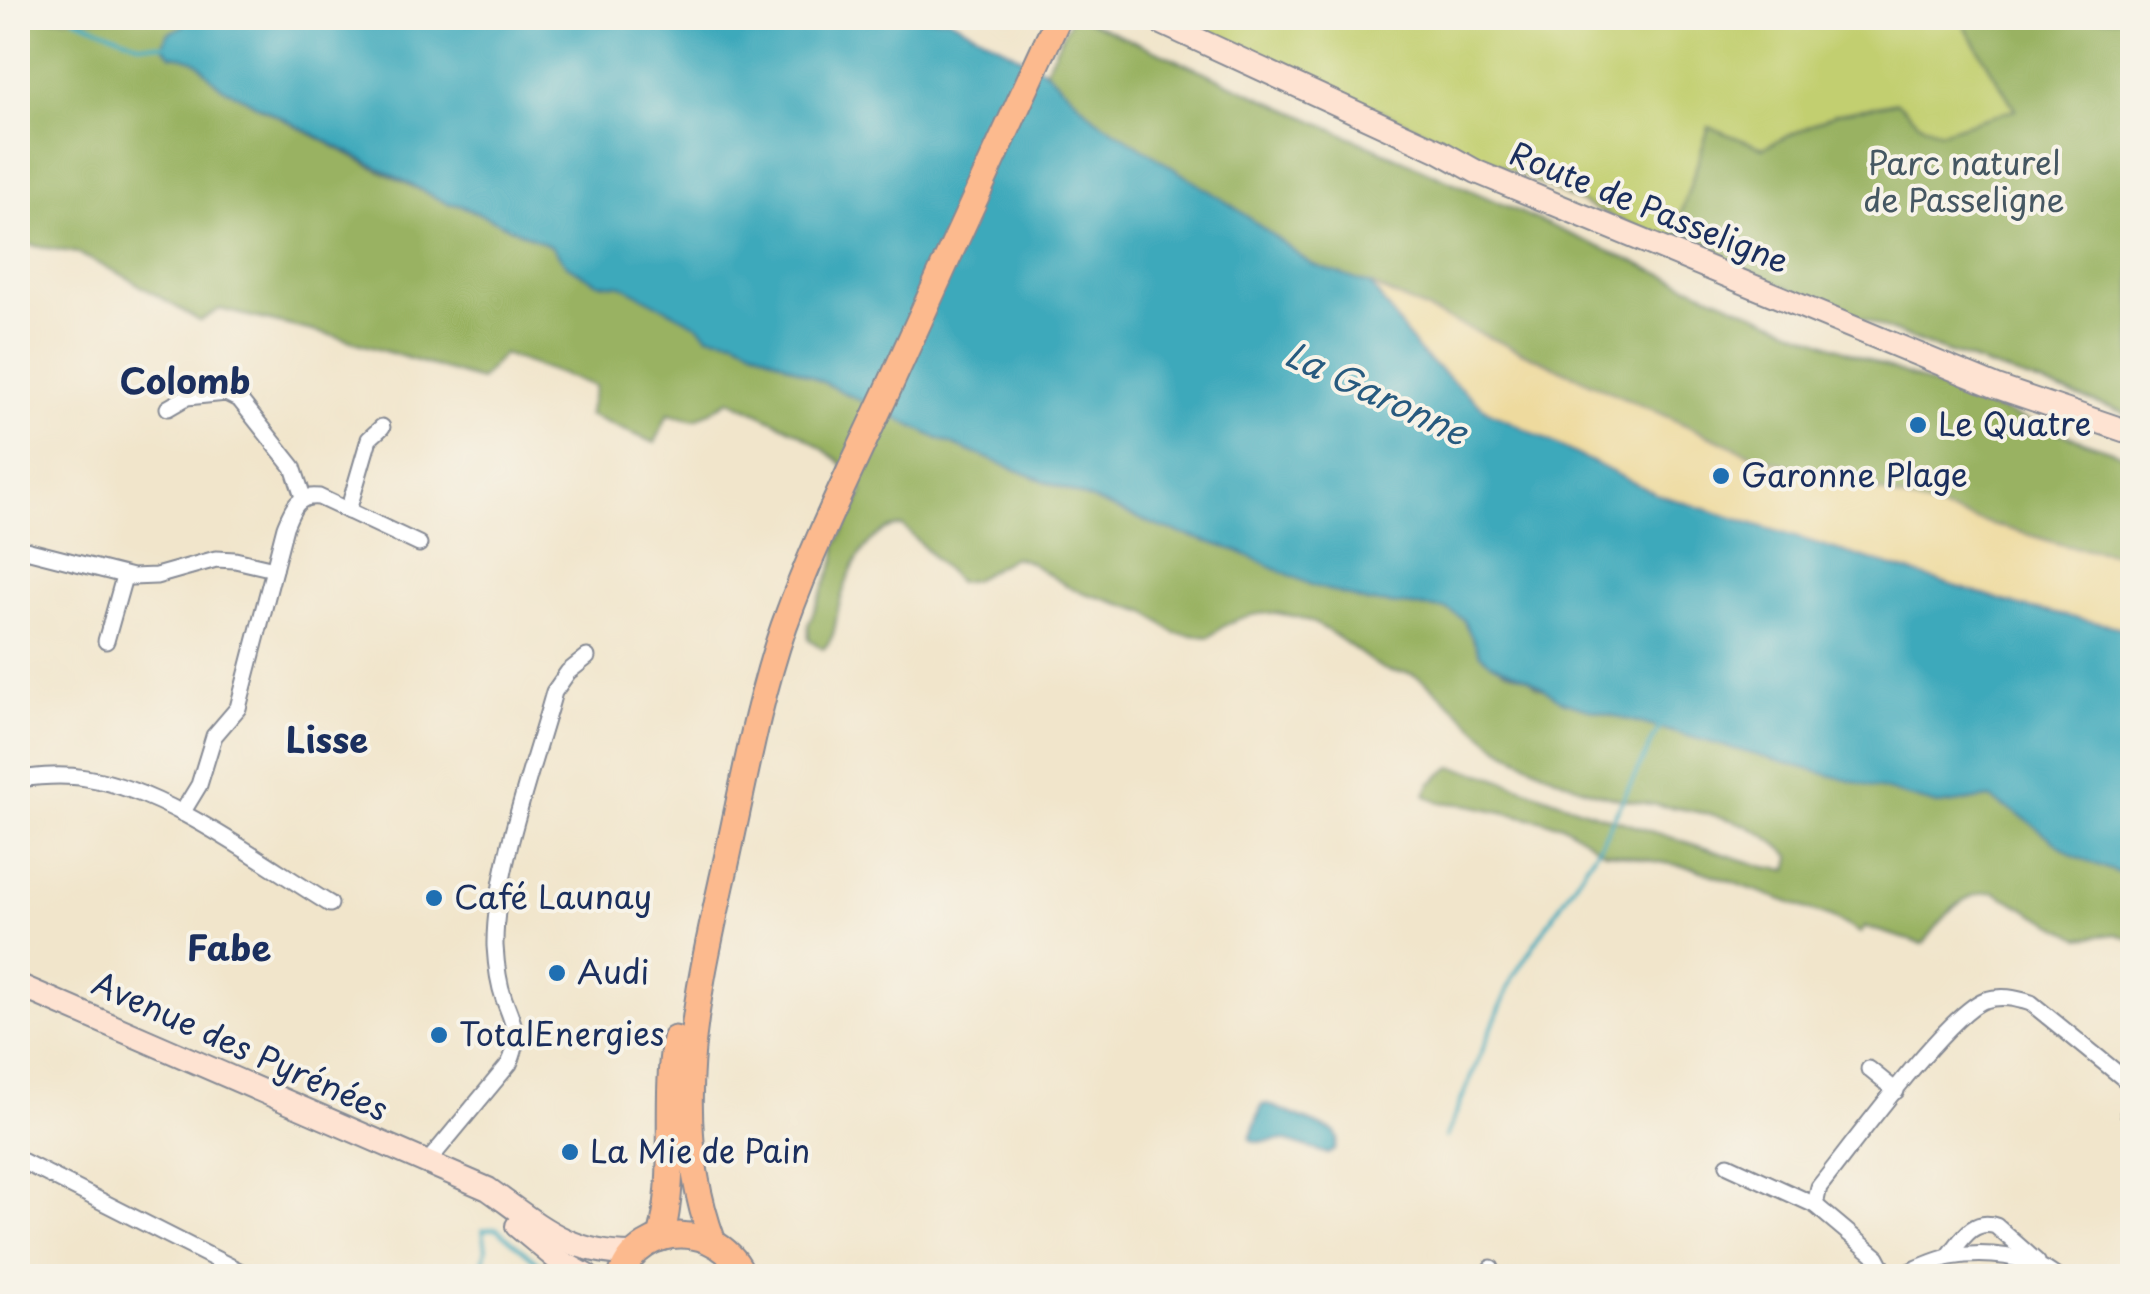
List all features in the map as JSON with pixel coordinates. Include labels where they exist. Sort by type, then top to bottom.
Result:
[{"type":"main road","points":[[661,1238],[669,1204],[670,1080],[680,1010],[702,937],[765,662],[783,608],[1050,18]]},
{"type":"main road","points":[[714,1242],[700,1207],[688,1115],[689,1059],[694,1017],[773,661],[830,505],[1058,18]]},
{"type":"main road","points":[[622,1276],[635,1254],[661,1238],[678,1234],[714,1242],[728,1253],[743,1276]]},
{"type":"street","name":"Route de Passeligne","points":[[1151,18],[1440,150],[1476,172],[1997,387],[2132,433]]},
{"type":"street","points":[[168,408],[188,396],[226,393],[240,400],[293,467],[303,497]]},
{"type":"street","points":[[348,511],[368,438],[382,427]]},
{"type":"street","points":[[182,813],[199,785],[214,736],[238,708],[285,527],[296,503],[303,497],[318,498],[419,544]]},
{"type":"street","points":[[18,548],[124,577],[156,576],[216,559],[274,569]]},
{"type":"street","points":[[106,641],[124,577]]},
{"type":"street","points":[[431,1167],[510,1064],[516,1050],[515,1025],[498,977],[495,947],[499,899],[554,692],[568,672],[587,657]]},
{"type":"street","points":[[18,779],[48,775],[122,786],[182,813],[330,904]]},
{"type":"street","name":"Avenue des Pyrénées","points":[[18,985],[488,1189],[546,1230],[577,1246],[608,1254],[635,1254]]},
{"type":"street","points":[[1814,1206],[1819,1187],[1896,1090],[1966,1010],[1983,1000],[1998,997],[2030,1003],[2132,1084]]},
{"type":"street","points":[[1869,1068],[1896,1090]]},
{"type":"street","points":[[18,1160],[250,1276]]},
{"type":"street","points":[[1728,1165],[1814,1206],[1877,1257],[1887,1276]]},
{"type":"street","name":"Avenue des Pyrénées","points":[[431,1167],[482,1199],[558,1260],[586,1276]]},
{"type":"street","points":[[1948,1258],[1974,1226],[1988,1223],[2055,1276]]},
{"type":"street","points":[[1899,1276],[1948,1258],[1986,1256],[2040,1264]]},
{"type":"green space","points":[[18,18],[185,18],[183,26],[167,34],[163,45],[171,55],[199,63],[222,87],[378,170],[551,246],[567,265],[598,283],[621,285],[699,325],[708,335],[735,339],[939,439],[1163,528],[1238,551],[1367,602],[1447,609],[1463,619],[1480,654],[1504,670],[1529,678],[1537,687],[1938,805],[1990,798],[2074,856],[2132,878],[2132,940],[2117,934],[2080,938],[1994,892],[1961,902],[1923,944],[1865,927],[1861,933],[1833,918],[1693,868],[1605,852],[1563,825],[1438,802],[1425,795],[1430,784],[1451,767],[1485,774],[1765,867],[1788,870],[1791,857],[1770,839],[1721,817],[1611,797],[1549,774],[1490,740],[1421,679],[1383,669],[1310,621],[1288,615],[1252,615],[1209,637],[1175,633],[1147,612],[1072,589],[1014,557],[973,580],[958,582],[903,526],[879,535],[860,555],[843,594],[833,634],[823,649],[809,639],[808,625],[836,559],[836,546],[863,492],[838,460],[800,433],[730,400],[695,420],[668,414],[655,443],[588,415],[595,386],[503,354],[480,380],[338,337],[220,309],[200,321],[77,253],[18,243]]},
{"type":"green space","points":[[1071,18],[1081,18],[1733,305],[1998,410],[2132,458],[2132,556],[2067,546],[1755,456],[1371,285],[1311,265],[1234,207],[1095,118],[1045,70]]},
{"type":"green space","name":"Parc naturel de Passeligne","points":[[1176,18],[2132,18],[2132,415],[1927,345],[1646,232]]},
{"type":"green space","points":[[1960,18],[2132,18],[2132,415],[1927,345],[1695,251],[1676,229],[1709,127],[1763,148],[1835,114],[1897,102],[1921,124],[1941,132],[2015,109]]},
{"type":"sand","name":"Garonne Plage","points":[[1371,285],[1755,456],[2067,546],[2132,556],[2132,630],[2023,607],[1659,495],[1486,410],[1419,352]]},
{"type":"water","name":"La Garonne","points":[[185,18],[948,18],[1045,70],[1095,118],[1234,207],[1311,264],[1371,285],[1419,352],[1486,410],[1659,495],[2023,607],[2132,630],[2132,878],[2074,856],[1990,798],[1938,805],[1564,702],[1528,678],[1491,663],[1480,654],[1463,619],[1447,609],[1367,602],[1311,585],[1238,551],[1163,528],[939,439],[735,339],[708,335],[698,325],[621,285],[598,283],[567,265],[551,246],[460,205],[447,203],[222,87],[198,63],[171,55],[163,46],[167,34],[183,26]]},
{"type":"water","points":[[1262,1105],[1335,1132],[1335,1150],[1328,1154],[1284,1140],[1250,1139]]},
{"type":"waterway","points":[[74,18],[140,44],[165,45]]},
{"type":"waterway","points":[[1446,1137],[1513,977],[1601,843],[1660,726]]},
{"type":"waterway","points":[[480,1276],[486,1249],[483,1230],[496,1228],[554,1276]]},
{"type":"place","name":"Le Quatre","points":[[1918,425]]},
{"type":"place","name":"Garonne Plage","points":[[1721,476]]},
{"type":"place","name":"Café Launay","points":[[434,898]]},
{"type":"place","name":"Audi","points":[[557,973]]},
{"type":"place","name":"TotalEnergies","points":[[439,1035]]},
{"type":"place","name":"La Mie de Pain","points":[[570,1152]]},
{"type":"district","name":"Colomb","points":[[185,382]]},
{"type":"district","name":"Lisse","points":[[327,741]]},
{"type":"district","name":"Fabe","points":[[229,949]]}]
